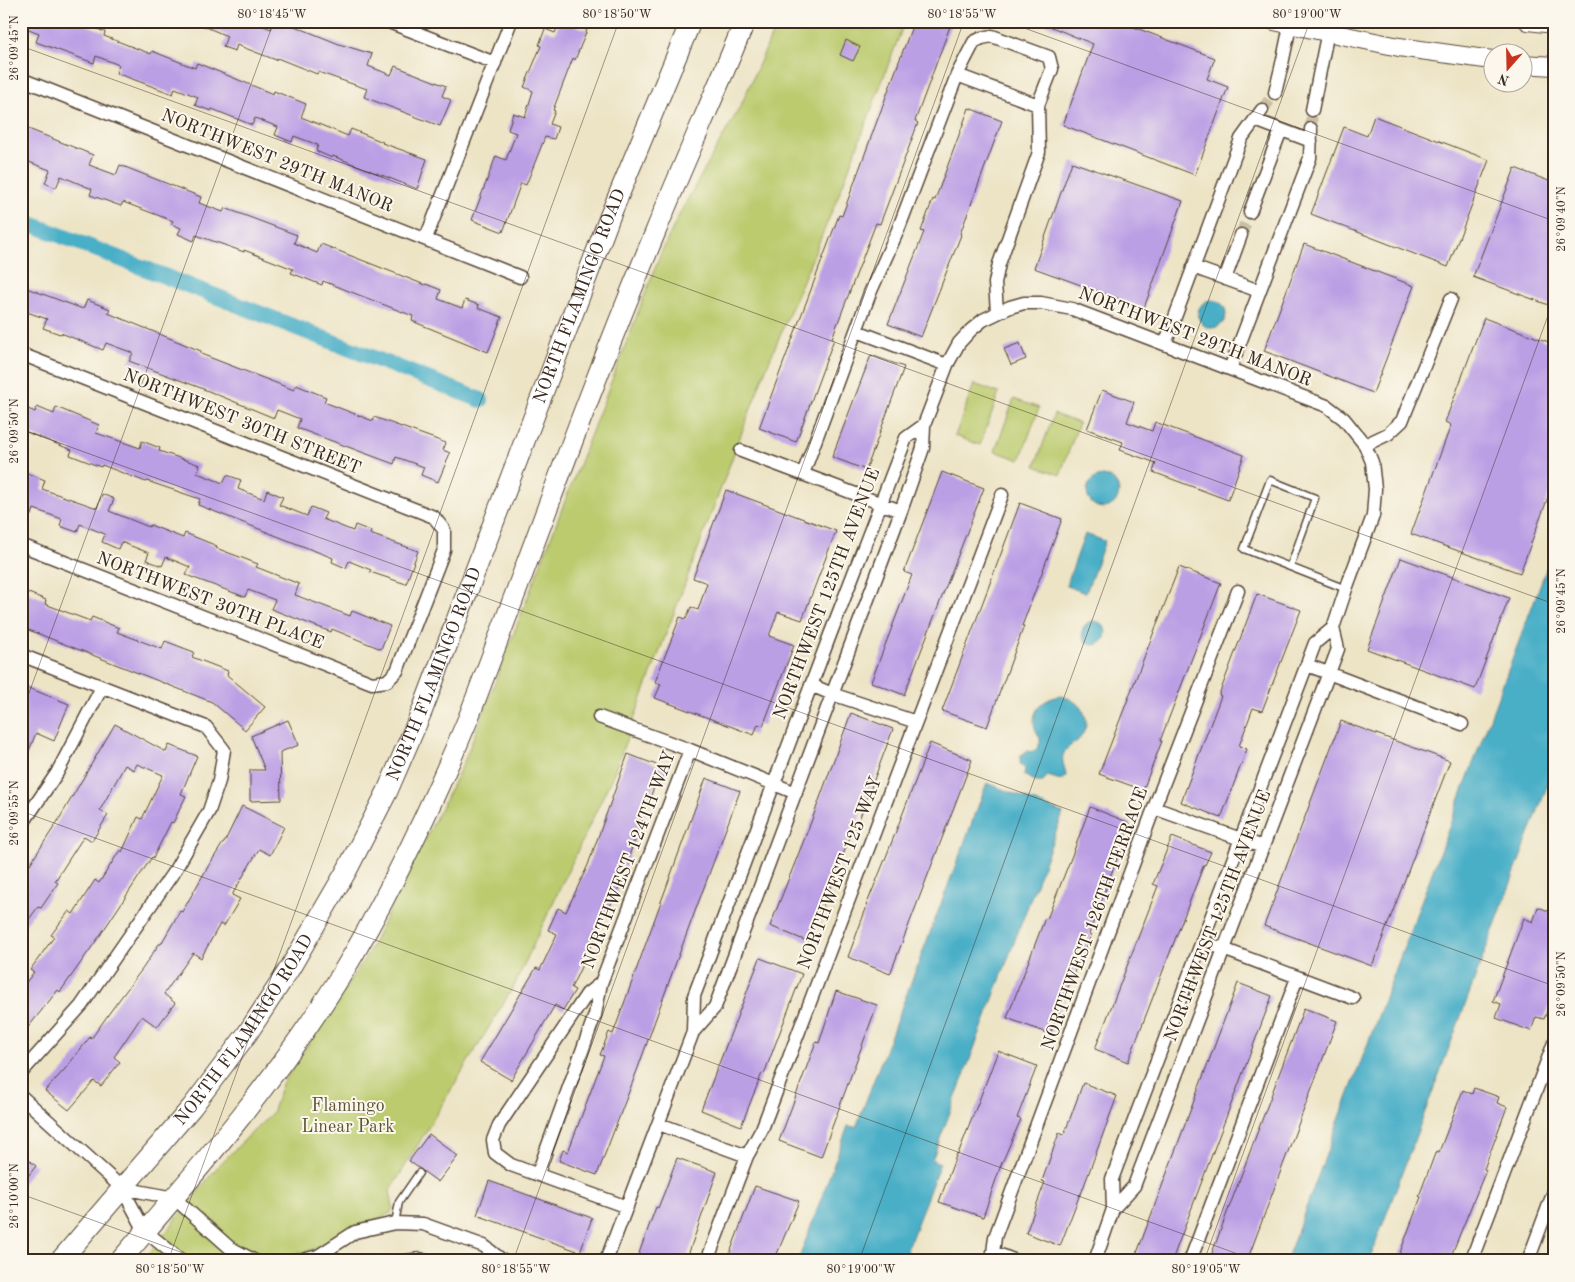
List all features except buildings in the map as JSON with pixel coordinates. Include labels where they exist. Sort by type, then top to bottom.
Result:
[{"type":"highway","name":"NORTH FLAMINGO ROAD","points":[[60,1261],[192,1107],[247,1034],[290,968],[342,878],[387,792],[422,711],[610,216],[691,21]]},
{"type":"highway","points":[[120,1261],[248,1108],[289,1053],[335,984],[387,894],[446,771],[468,719],[589,399],[655,232],[718,89],[745,21]]},
{"type":"main road","points":[[1528,21],[1554,24]]},
{"type":"main road","points":[[1285,23],[1328,27],[1399,47],[1482,59]]},
{"type":"main road","points":[[1532,65],[1554,66]]},
{"type":"street","points":[[386,21],[496,64]]},
{"type":"street","points":[[426,238],[512,21]]},
{"type":"street","points":[[1275,93],[1282,64],[1285,23]]},
{"type":"street","points":[[1312,110],[1328,27]]},
{"type":"street","points":[[803,474],[870,293],[898,230],[957,75],[974,42],[992,36],[1049,57],[1052,69],[1038,105],[1039,152],[999,264],[995,283],[997,312]]},
{"type":"street","points":[[957,75],[1038,105]]},
{"type":"street","name":"NORTHWEST 29TH MANOR","points":[[21,79],[426,238],[520,277]]},
{"type":"street","points":[[1165,344],[1241,139],[1259,115],[1281,130],[1311,135],[1310,158],[1230,369]]},
{"type":"street","points":[[1250,212],[1281,130]]},
{"type":"street","points":[[1225,279],[1241,235]]},
{"type":"street","points":[[1193,267],[1260,291]]},
{"type":"street","points":[[1365,445],[1388,434],[1402,421],[1451,299]]},
{"type":"street","name":"NORTHWEST 29TH MANOR","points":[[997,312],[1024,303],[1057,305],[1072,309],[1327,406],[1344,419],[1365,445]]},
{"type":"street","name":"NORTHWEST 125TH AVENUE","points":[[606,1261],[694,1032],[715,1007],[901,511],[923,448],[924,425],[947,366],[959,343],[971,330],[982,320],[997,312]]},
{"type":"street","points":[[857,331],[947,366]]},
{"type":"street","name":"NORTHWEST 30TH STREET","points":[[21,354],[434,517],[444,530],[444,550],[397,671],[387,681]]},
{"type":"street","name":"NORTHWEST 125TH AVENUE","points":[[694,1032],[694,996],[811,685],[906,438],[924,425]]},
{"type":"street","name":"NORTHWEST 125TH AVENUE","points":[[1095,1261],[1113,1209],[1112,1178],[1315,643],[1333,628],[1373,516],[1375,489],[1372,462],[1365,445]]},
{"type":"street","points":[[741,452],[901,511]]},
{"type":"street","name":"NORTHWEST 125 WAY","points":[[707,1261],[747,1156],[762,1129],[1002,495]]},
{"type":"street","name":"NORTHWEST 30TH PLACE","points":[[21,546],[372,683],[387,681]]},
{"type":"street","name":"NORTHWEST 126TH TERRACE","points":[[992,1256],[995,1236],[1154,808],[1238,590]]},
{"type":"street","name":"NORTHWEST 125TH AVENUE","points":[[1113,1209],[1134,1186],[1329,674],[1338,649],[1333,628]]},
{"type":"street","points":[[21,655],[206,727],[224,750],[220,781],[209,811],[175,870],[80,1006],[21,1073]]},
{"type":"street","points":[[1307,665],[1462,724]]},
{"type":"street","points":[[811,685],[832,694],[916,722]]},
{"type":"street","points":[[23,821],[57,773],[102,687]]},
{"type":"street","points":[[599,717],[690,750],[796,793]]},
{"type":"street","name":"NORTHWEST 124TH WAY","points":[[538,1173],[595,1014],[601,984],[690,750]]},
{"type":"street","points":[[1154,808],[1263,847]]},
{"type":"street","points":[[1202,941],[1353,998]]},
{"type":"street","points":[[1190,1261],[1297,978]]},
{"type":"street","name":"NORTHWEST 124TH WAY","points":[[601,984],[587,994],[499,1125],[493,1140],[496,1154],[511,1164],[627,1207]]},
{"type":"street","points":[[1471,1261],[1554,1043]]},
{"type":"street","points":[[21,1096],[122,1188],[145,1231],[182,1261]]},
{"type":"street","points":[[659,1124],[747,1156]]},
{"type":"street","points":[[122,1188],[174,1198],[229,1247],[255,1261]]},
{"type":"street","points":[[1528,1261],[1554,1191]]},
{"type":"street","points":[[299,1261],[318,1256],[355,1232],[395,1223],[423,1224],[484,1246],[503,1261]]},
{"type":"street","points":[[992,1256],[1016,1261]]},
{"type":"street","points":[[407,1261],[420,1259],[425,1261]]},
{"type":"lane","points":[[1290,567],[1315,498],[1270,480],[1244,549],[1346,589]]},
{"type":"lane","points":[[395,1223],[399,1202],[419,1173]]},
{"type":"green space","name":"Flamingo Linear Park","points":[[778,21],[905,21],[838,197],[765,371],[613,775],[515,984],[390,1191],[393,1207],[391,1213],[355,1226],[315,1249],[276,1259],[240,1246],[229,1261],[143,1261],[219,1165],[272,1113],[282,1084],[367,955],[464,762],[661,253],[681,211],[741,105]]},
{"type":"green space","points":[[974,384],[999,393],[980,445],[955,436]]},
{"type":"green space","points":[[1014,399],[1039,408],[1020,460],[995,451]]},
{"type":"green space","points":[[1054,414],[1079,423],[1060,475],[1035,466]]},
{"type":"water","points":[[1212,300],[1222,304],[1226,314],[1222,324],[1212,328],[1202,324],[1198,314],[1202,304]]},
{"type":"water","points":[[1103,476],[1109,477],[1114,481],[1118,486],[1118,498],[1114,503],[1109,507],[1103,508],[1097,507],[1092,503],[1088,498],[1087,492],[1088,486],[1092,481],[1097,477]]},
{"type":"water","points":[[1085,534],[1105,541],[1086,593],[1066,586]]},
{"type":"water","points":[[1554,548],[1554,768],[1369,1261],[1286,1261]]},
{"type":"water","points":[[1094,621],[1099,622],[1105,628],[1105,638],[1099,644],[1094,645],[1089,644],[1083,638],[1082,633],[1083,628],[1089,622]]},
{"type":"water","points":[[1061,696],[1074,701],[1083,711],[1086,723],[1085,730],[1081,737],[1064,753],[1063,762],[1066,776],[1061,780],[1047,776],[1043,782],[1036,782],[1024,775],[1025,768],[1020,764],[1021,755],[1028,751],[1032,752],[1040,743],[1034,722],[1037,710],[1049,699]]},
{"type":"water","points":[[987,783],[1063,813],[932,1160],[940,1163],[903,1261],[798,1261],[848,1126],[856,1127]]},
{"type":"waterway","points":[[21,220],[481,400]]},
{"type":"tunnel","points":[[1262,110],[1275,93]]},
{"type":"tunnel","points":[[1311,129],[1312,110]]},
{"type":"tunnel","points":[[1241,235],[1250,212]]}]
